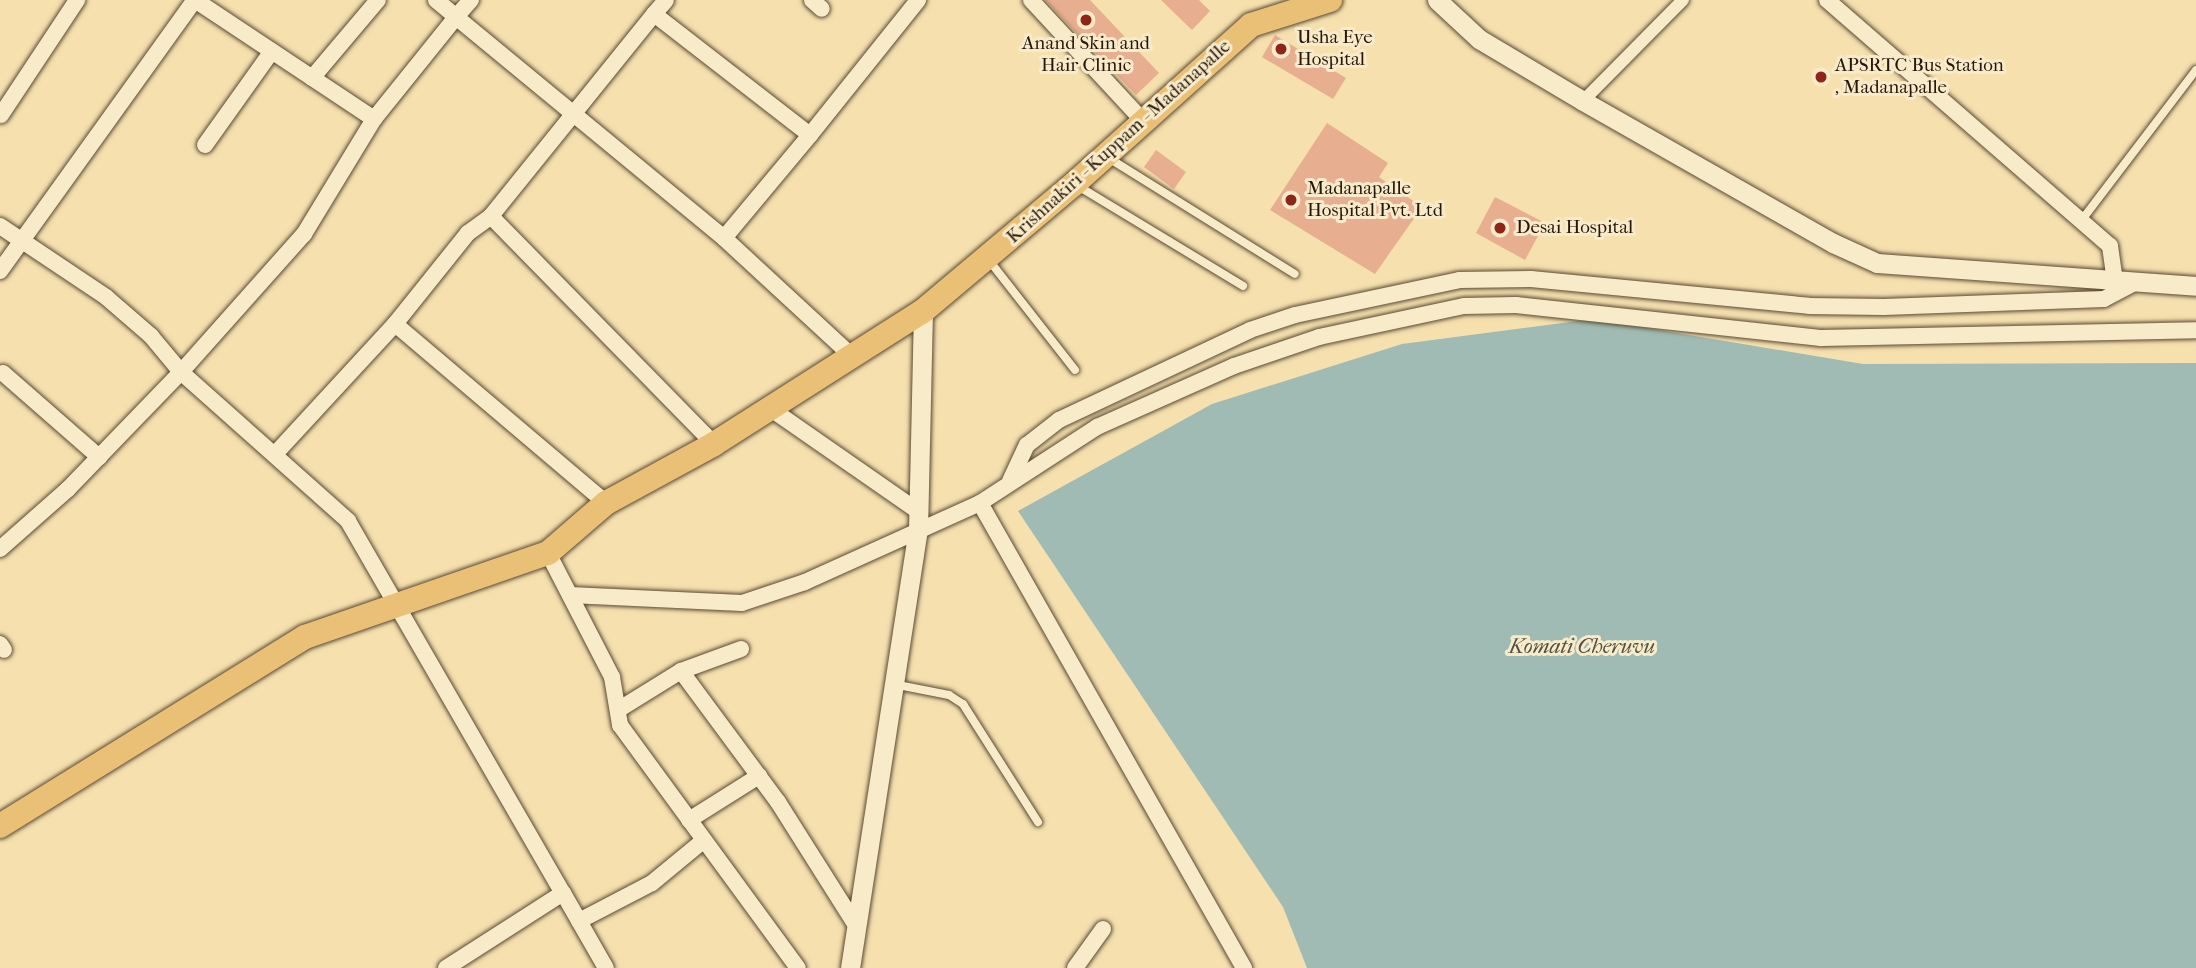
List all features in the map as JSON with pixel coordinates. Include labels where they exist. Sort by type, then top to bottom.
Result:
[{"type":"main road","name":"Krishnakiri - Kuppam - Madanapalle","points":[[548,553],[607,503],[714,444],[923,311],[988,259],[1251,25],[1330,0]]},
{"type":"main road","points":[[0,826],[305,637],[548,553]]},
{"type":"street","points":[[1,115],[77,0]]},
{"type":"street","points":[[0,271],[195,0],[374,119]]},
{"type":"street","points":[[312,78],[379,0]]},
{"type":"street","points":[[436,0],[724,238],[852,355]]},
{"type":"street","points":[[3,540],[99,457],[181,372],[304,234],[374,119],[471,0]]},
{"type":"street","points":[[276,453],[395,324],[468,233],[491,216],[666,0]]},
{"type":"street","points":[[724,238],[918,0]]},
{"type":"street","points":[[1031,0],[1143,121]]},
{"type":"street","points":[[1437,0],[1479,39],[1583,101],[1833,243],[1877,262],[2196,286]]},
{"type":"street","points":[[1583,101],[1684,0]]},
{"type":"street","points":[[1827,0],[2110,246],[2115,281]]},
{"type":"street","points":[[654,14],[810,135]]},
{"type":"street","points":[[205,145],[272,51]]},
{"type":"street","points":[[491,216],[714,444]]},
{"type":"street","points":[[0,226],[106,297],[151,336],[181,372],[276,453],[348,521],[606,968]]},
{"type":"street","points":[[1010,481],[1027,445],[1059,420],[1250,330],[1295,315],[1459,280],[1531,279],[1809,306],[1884,307],[2104,299],[2136,282]]},
{"type":"street","points":[[570,595],[742,603],[805,582],[919,522],[980,503],[1097,426],[1234,366],[1319,337],[1464,306],[1516,305],[1821,338],[2196,330]]},
{"type":"street","points":[[850,968],[919,522],[923,311]]},
{"type":"street","points":[[395,324],[607,503]]},
{"type":"street","points":[[3,373],[99,457]]},
{"type":"street","points":[[771,409],[919,522]]},
{"type":"street","points":[[980,503],[1244,968]]},
{"type":"street","points":[[548,553],[612,677],[620,725],[798,968]]},
{"type":"street","points":[[618,710],[681,671],[741,649]]},
{"type":"street","points":[[681,671],[759,776],[857,927]]},
{"type":"street","points":[[689,820],[759,776]]},
{"type":"street","points":[[579,921],[652,883],[704,840]]},
{"type":"street","points":[[446,968],[564,893]]},
{"type":"street","points":[[1075,968],[1103,929]]},
{"type":"lane","points":[[2081,221],[2196,70]]},
{"type":"lane","points":[[1106,156],[1295,274]]},
{"type":"lane","points":[[1074,184],[1243,286]]},
{"type":"lane","points":[[988,259],[1075,370]]},
{"type":"lane","points":[[892,684],[949,695],[963,704],[1038,822]]},
{"type":"water","name":"Komati Cheruvu","points":[[1593,319],[1863,364],[2196,363],[2196,968],[1307,968],[1283,907],[1018,511],[1212,404],[1402,344]]},
{"type":"building","points":[[1045,0],[1090,0],[1159,73],[1136,95]]},
{"type":"building","points":[[1161,0],[1199,0],[1210,11],[1192,30]]},
{"type":"building","points":[[1275,35],[1346,78],[1333,99],[1262,57]]},
{"type":"building","points":[[1327,123],[1388,163],[1379,177],[1422,207],[1375,274],[1270,210]]},
{"type":"building","points":[[1156,150],[1186,172],[1174,189],[1144,167]]},
{"type":"building","points":[[1495,197],[1545,223],[1525,260],[1476,233]]},
{"type":"place","name":"Anand Skin and Hair Clinic","points":[[1086,20]]},
{"type":"place","name":"Usha Eye Hospital","points":[[1281,49]]},
{"type":"place","name":"APSRTC Bus Station , Madanapalle","points":[[1821,77]]},
{"type":"place","name":"Madanapalle Hospital Pvt. Ltd","points":[[1291,200]]},
{"type":"place","name":"Desai Hospital","points":[[1500,228]]}]
